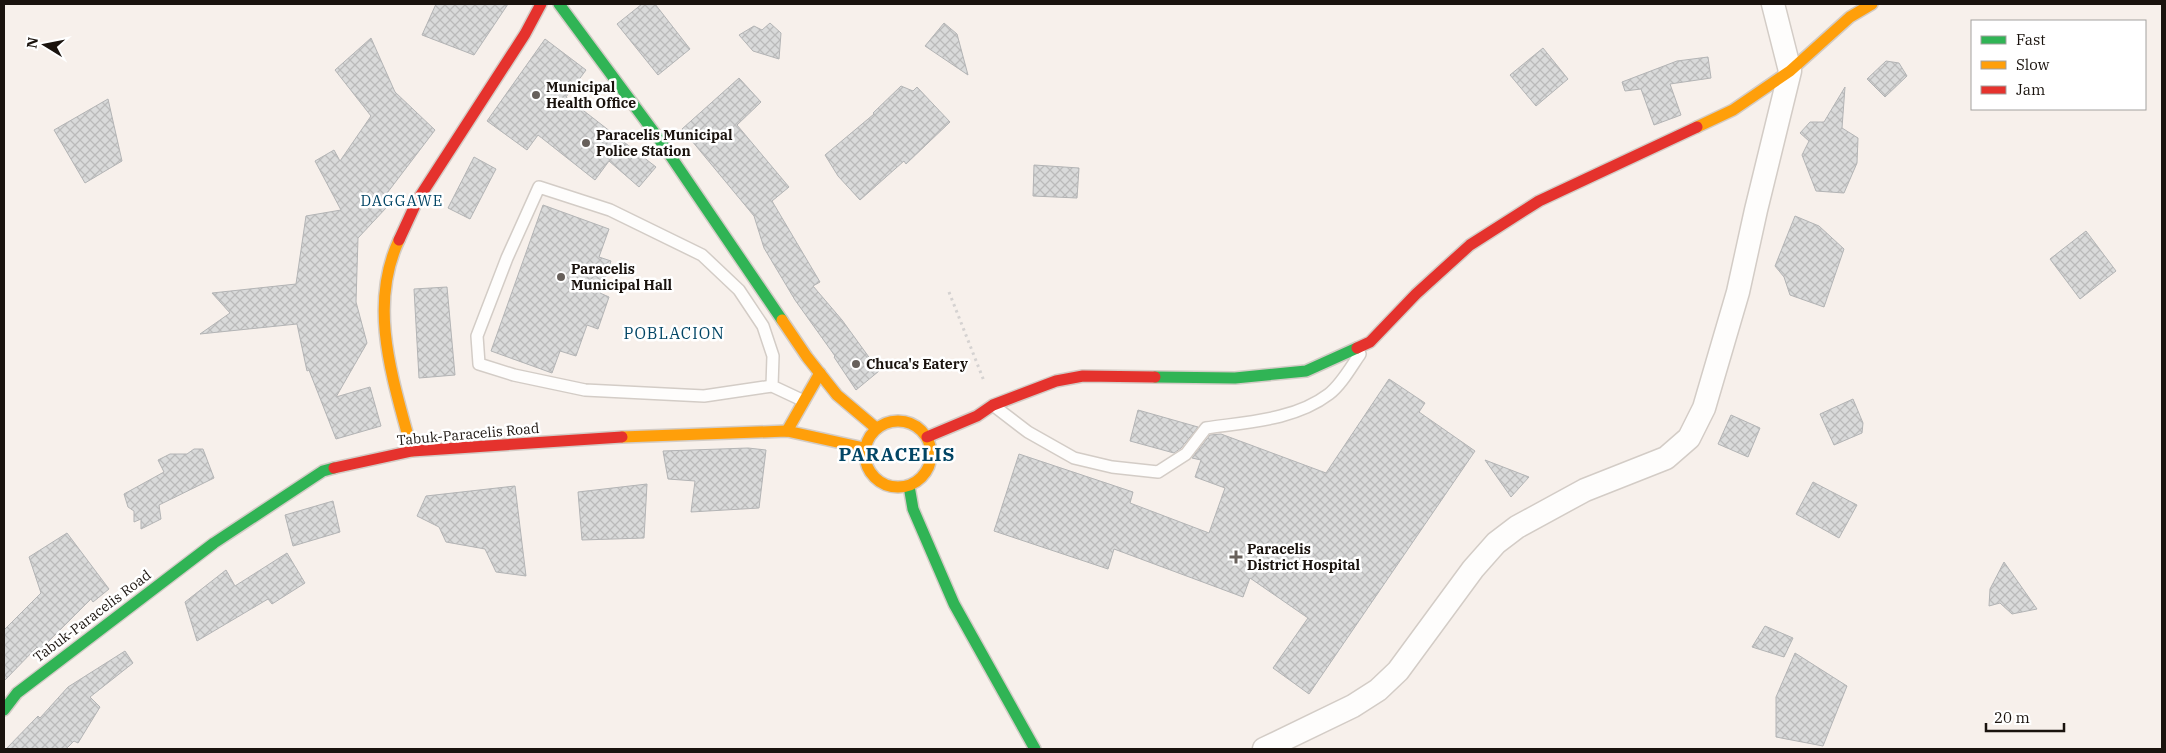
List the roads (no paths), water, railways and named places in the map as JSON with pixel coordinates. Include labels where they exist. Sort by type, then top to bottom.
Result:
[{"type":"main road","points":[[412,451],[387,356],[383,297],[396,246],[417,201],[520,42],[541,4]]},
{"type":"main road","points":[[559,4],[659,139],[807,357],[837,395],[876,428]]},
{"type":"main road","points":[[927,437],[978,416],[992,405],[1056,381],[1084,376],[1235,378],[1306,371],[1370,342],[1416,294],[1470,245],[1539,202],[1733,110],[1790,71],[1850,17],[1872,4]]},
{"type":"main road","points":[[787,431],[820,373]]},
{"type":"main road","points":[[889,421],[904,421],[917,426],[927,437],[931,451],[929,466],[921,478],[909,486],[895,488],[881,484],[871,475],[865,462],[864,448],[876,428],[889,421]]},
{"type":"main road","name":"Tabuk-Paracelis Road","points":[[4,710],[18,693],[214,543],[323,471],[412,451],[660,434],[787,431],[864,448]]},
{"type":"main road","points":[[909,486],[913,509],[954,604],[1035,749]]},
{"type":"street","points":[[1264,749],[1353,706],[1378,690],[1398,671],[1473,569],[1496,543],[1517,528],[1586,490],[1666,458],[1689,438],[1704,408],[1738,292],[1790,71],[1774,4]]},
{"type":"lane","points":[[772,386],[773,356],[763,326],[738,290],[702,255],[610,210],[539,187],[507,258],[477,336],[479,364],[514,376],[586,390],[704,396],[772,386],[804,401]]},
{"type":"lane","points":[[992,405],[1028,432],[1074,458],[1112,467],[1158,472],[1186,454],[1206,428],[1264,419],[1304,409],[1330,394],[1370,342]]},
{"type":"place","name":"Municipal Health Office","points":[[536,95]]},
{"type":"place","name":"Paracelis Municipal Police Station","points":[[586,143]]},
{"type":"place","name":"Paracelis Municipal Hall","points":[[561,277]]},
{"type":"place","name":"Chuca's Eatery","points":[[856,364]]},
{"type":"place","name":"Paracelis District Hospital","points":[[1236,557]]},
{"type":"district","name":"DAGGAWE","points":[[402,201]]},
{"type":"district","name":"POBLACION","points":[[674,333]]},
{"type":"district","name":"PARACELIS","points":[[897,454]]}]
